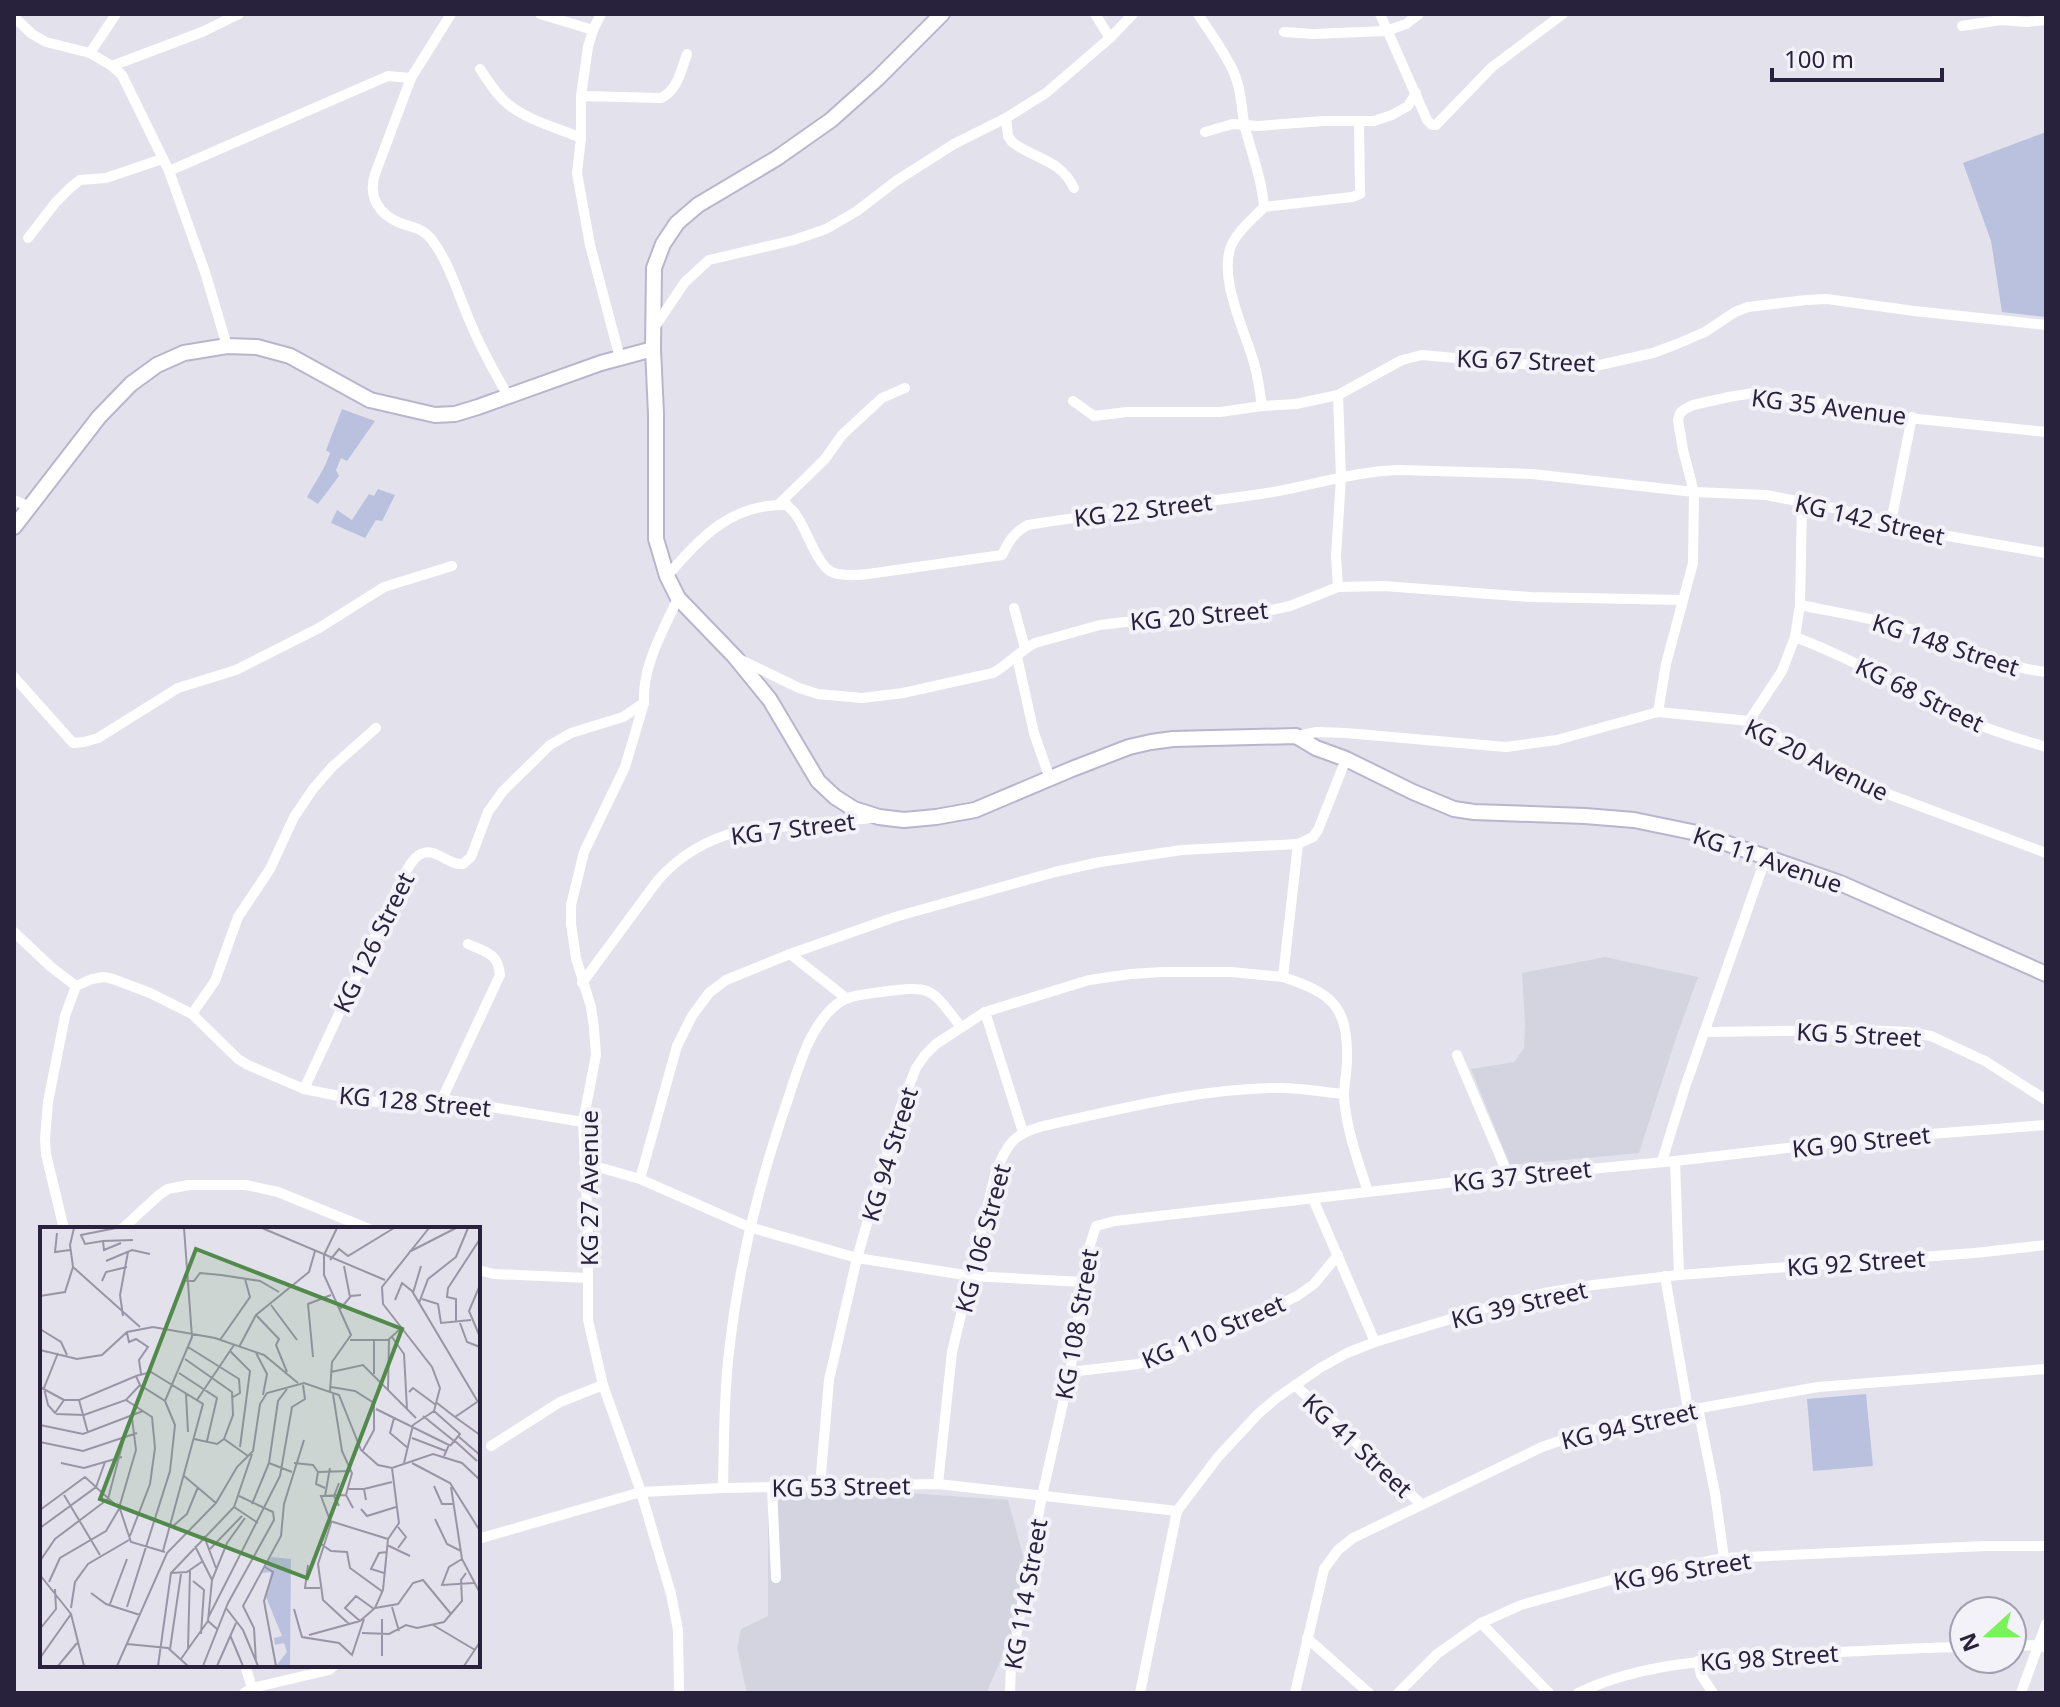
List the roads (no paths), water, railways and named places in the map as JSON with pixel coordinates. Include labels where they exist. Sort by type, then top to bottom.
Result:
[{"type":"main road","points":[[942,14],[831,120],[777,158],[698,205],[677,223],[663,244],[654,268],[653,349],[656,539],[667,576],[678,598],[735,657],[770,700],[818,781],[854,809],[879,817],[904,820],[975,810],[1129,747],[1151,742],[1296,736]]},
{"type":"main road","points":[[14,527],[99,417],[131,384],[157,365],[184,353],[227,346],[257,347],[290,356],[370,400],[435,415],[455,414],[653,349]]},
{"type":"main road","name":"KG 11 Avenue","points":[[1296,736],[1441,804],[1474,812],[1634,820],[1697,833],[1840,883],[2046,974]]},
{"type":"street","points":[[90,53],[116,14]]},
{"type":"street","points":[[112,66],[202,32],[239,14]]},
{"type":"street","points":[[451,14],[411,78],[375,174],[372,192],[376,203],[387,214],[400,223],[424,230],[433,241],[444,259],[472,329],[508,396]]},
{"type":"street","points":[[540,14],[593,30]]},
{"type":"street","points":[[601,14],[593,30],[581,96],[577,173],[590,245],[620,358]]},
{"type":"street","points":[[1095,14],[1110,38]]},
{"type":"street","points":[[653,330],[685,282],[709,260],[794,240],[826,229],[954,144],[1006,118],[1046,93],[1133,14]]},
{"type":"street","points":[[1198,14],[1236,77],[1264,207]]},
{"type":"street","points":[[1380,14],[1429,124],[1436,125],[1492,67],[1563,14]]},
{"type":"street","points":[[1284,32],[1386,31],[1406,24],[1419,14]]},
{"type":"street","points":[[15,16],[32,34],[46,42],[90,53],[122,75],[169,171],[227,346]]},
{"type":"street","points":[[1962,26],[2001,20],[2046,20]]},
{"type":"street","points":[[581,96],[661,98],[675,88],[687,54]]},
{"type":"street","points":[[480,69],[510,106],[581,138]]},
{"type":"street","points":[[169,171],[388,76],[411,78]]},
{"type":"street","points":[[1205,132],[1233,124],[1258,126],[1374,121],[1408,106],[1416,93]]},
{"type":"street","points":[[1006,118],[1008,136],[1012,142],[1058,167],[1068,175],[1074,188]]},
{"type":"street","points":[[1262,406],[1254,364],[1231,287],[1229,252],[1242,229],[1264,207],[1360,194],[1359,121]]},
{"type":"street","points":[[28,238],[56,202],[80,180],[106,178],[162,159]]},
{"type":"street","name":"KG 67 Street","points":[[1073,401],[1094,416],[1127,412],[1220,412],[1296,404],[1338,395],[1402,360],[1422,355],[1575,367],[1605,364],[1677,344],[1748,307],[1806,300],[1839,300],[2046,325]]},
{"type":"street","points":[[667,576],[699,540],[726,520],[778,505],[825,459],[842,435],[882,398],[905,388]]},
{"type":"street","name":"KG 35 Avenue","points":[[1658,712],[1666,664],[1693,563],[1694,492],[1683,450],[1678,420],[1680,413],[1693,405],[1753,393],[1879,415],[2046,432]]},
{"type":"street","points":[[1338,395],[1341,478],[1336,556],[1338,587]]},
{"type":"street","points":[[1891,522],[1912,417]]},
{"type":"street","name":"KG 22 Street","points":[[778,505],[787,505],[797,515],[831,572],[852,575],[1002,555],[1010,539],[1028,525],[1249,496],[1380,471],[1532,474],[1694,492]]},
{"type":"street","name":"KG 142 Street","points":[[1694,492],[1766,495],[1834,508],[1946,537],[2046,553]]},
{"type":"street","points":[[14,500],[30,507]]},
{"type":"street","points":[[1749,721],[1782,671],[1795,637],[1800,605],[1802,503]]},
{"type":"street","points":[[14,677],[73,743],[84,742],[98,738],[178,688],[236,670],[319,628],[384,587],[452,566]]},
{"type":"street","name":"KG 20 Street","points":[[735,657],[799,688],[818,694],[862,698],[903,693],[993,673],[1006,666],[1025,648],[1046,638],[1100,625],[1267,611],[1290,606],[1338,587],[1384,586],[1530,597],[1683,600]]},
{"type":"street","name":"KG 27 Avenue","points":[[678,598],[651,656],[644,703],[625,767],[584,852],[574,887],[571,924],[582,983],[591,1007],[596,1055],[583,1122],[590,1333],[603,1385],[641,1492],[673,1606],[678,1630],[679,1693]]},
{"type":"street","name":"KG 148 Street","points":[[1800,605],[1918,631],[1999,662],[2046,672]]},
{"type":"street","points":[[1014,608],[1025,648]]},
{"type":"street","name":"KG 68 Street","points":[[1795,637],[1858,663],[1956,715],[1991,730],[2046,747]]},
{"type":"street","points":[[1017,657],[1034,733],[1050,779]]},
{"type":"street","name":"KG 126 Street","points":[[304,1089],[414,858],[421,853],[432,852],[456,864],[463,864],[471,857],[488,812],[503,791],[550,745],[571,733],[623,717],[644,703]]},
{"type":"street","name":"KG 20 Avenue","points":[[1296,736],[1317,732],[1346,733],[1506,747],[1557,740],[1658,712],[1749,721],[1855,779],[1893,796],[2044,849]]},
{"type":"street","points":[[192,1014],[215,981],[238,917],[270,869],[294,817],[332,767],[376,728]]},
{"type":"street","points":[[640,1179],[677,1046],[692,1016],[709,993],[726,980],[895,917],[1055,872],[1182,850],[1298,844],[1313,837],[1318,830],[1346,759]]},
{"type":"street","name":"KG 7 Street","points":[[582,983],[658,880],[698,847],[740,831],[879,817]]},
{"type":"street","points":[[1283,977],[1298,844]]},
{"type":"street","points":[[1662,1161],[1766,857]]},
{"type":"street","points":[[14,932],[76,986],[65,1016],[56,1059],[45,1139],[64,1227]]},
{"type":"street","points":[[442,1099],[500,975],[494,957],[468,944]]},
{"type":"street","points":[[790,954],[846,998]]},
{"type":"street","name":"KG 94 Street","points":[[820,1486],[829,1380],[857,1258],[901,1106],[916,1068],[925,1055],[985,1012],[1089,980],[1131,974],[1231,972],[1283,977],[1312,986],[1333,1004],[1347,1033],[1344,1094],[1350,1134],[1368,1192]]},
{"type":"street","name":"KG 128 Street","points":[[76,986],[104,977],[150,993],[192,1014],[238,1059],[304,1089],[369,1102],[442,1099],[583,1122]]},
{"type":"street","points":[[723,1488],[725,1393],[730,1342],[749,1227],[775,1134],[813,1035],[834,1006],[846,998],[914,988],[928,990],[939,998],[961,1027]]},
{"type":"street","points":[[985,1012],[1023,1132],[1189,1095],[1280,1088],[1344,1094]]},
{"type":"street","name":"KG 5 Street","points":[[1704,1032],[1863,1030],[1931,1036],[1985,1061],[2046,1100]]},
{"type":"street","points":[[1457,1055],[1509,1177]]},
{"type":"street","name":"KG 90 Street","points":[[1675,1161],[1865,1139],[2046,1125]]},
{"type":"street","name":"KG 106 Street","points":[[938,1484],[952,1352],[996,1171],[1004,1152],[1023,1132]]},
{"type":"street","points":[[1675,1161],[1679,1275]]},
{"type":"street","name":"KG 37 Street","points":[[1313,1199],[1675,1161]]},
{"type":"street","points":[[584,1163],[640,1179],[749,1227],[857,1258],[971,1276],[1084,1282]]},
{"type":"street","points":[[124,1227],[168,1189],[189,1185],[246,1185],[278,1192],[356,1227]]},
{"type":"street","points":[[1313,1199],[1375,1342]]},
{"type":"street","name":"KG 108 Street","points":[[1042,1496],[1070,1372],[1090,1245],[1096,1226],[1115,1221],[1313,1199]]},
{"type":"street","name":"KG 92 Street","points":[[1665,1276],[2046,1245]]},
{"type":"street","name":"KG 110 Street","points":[[1070,1372],[1138,1364],[1183,1349],[1297,1296],[1314,1284],[1338,1255]]},
{"type":"street","points":[[480,1270],[494,1274],[588,1278]]},
{"type":"street","points":[[1665,1276],[1693,1409],[1715,1493],[1724,1558]]},
{"type":"street","name":"KG 39 Street","points":[[1177,1511],[1244,1428],[1278,1397],[1333,1360],[1375,1342],[1503,1303],[1544,1293],[1665,1276]]},
{"type":"street","name":"KG 94 Street","points":[[1295,1693],[1324,1569],[1338,1550],[1353,1538],[1542,1447],[1622,1422],[1818,1387],[2046,1369]]},
{"type":"street","points":[[491,1446],[560,1402],[603,1385]]},
{"type":"street","name":"KG 41 Street","points":[[1295,1385],[1421,1504]]},
{"type":"street","name":"KG 53 Street","points":[[480,1538],[641,1492],[723,1488],[938,1484],[1177,1511]]},
{"type":"street","points":[[772,1487],[776,1578]]},
{"type":"street","name":"KG 114 Street","points":[[1010,1693],[1011,1666],[1042,1496]]},
{"type":"street","points":[[1140,1693],[1177,1511]]},
{"type":"street","name":"KG 96 Street","points":[[1398,1693],[1437,1654],[1481,1623],[1521,1605],[1611,1580],[1724,1558],[2046,1546]]},
{"type":"street","points":[[1481,1623],[1549,1693]]},
{"type":"street","points":[[2021,1693],[2042,1647],[2046,1624]]},
{"type":"street","points":[[1307,1638],[1369,1693]]},
{"type":"street","name":"KG 98 Street","points":[[1578,1693],[1626,1674],[1698,1661],[1948,1647]]},
{"type":"street","points":[[1698,1661],[1701,1675],[1713,1693]]},
{"type":"street","points":[[245,1667],[248,1690],[333,1667]]}]
